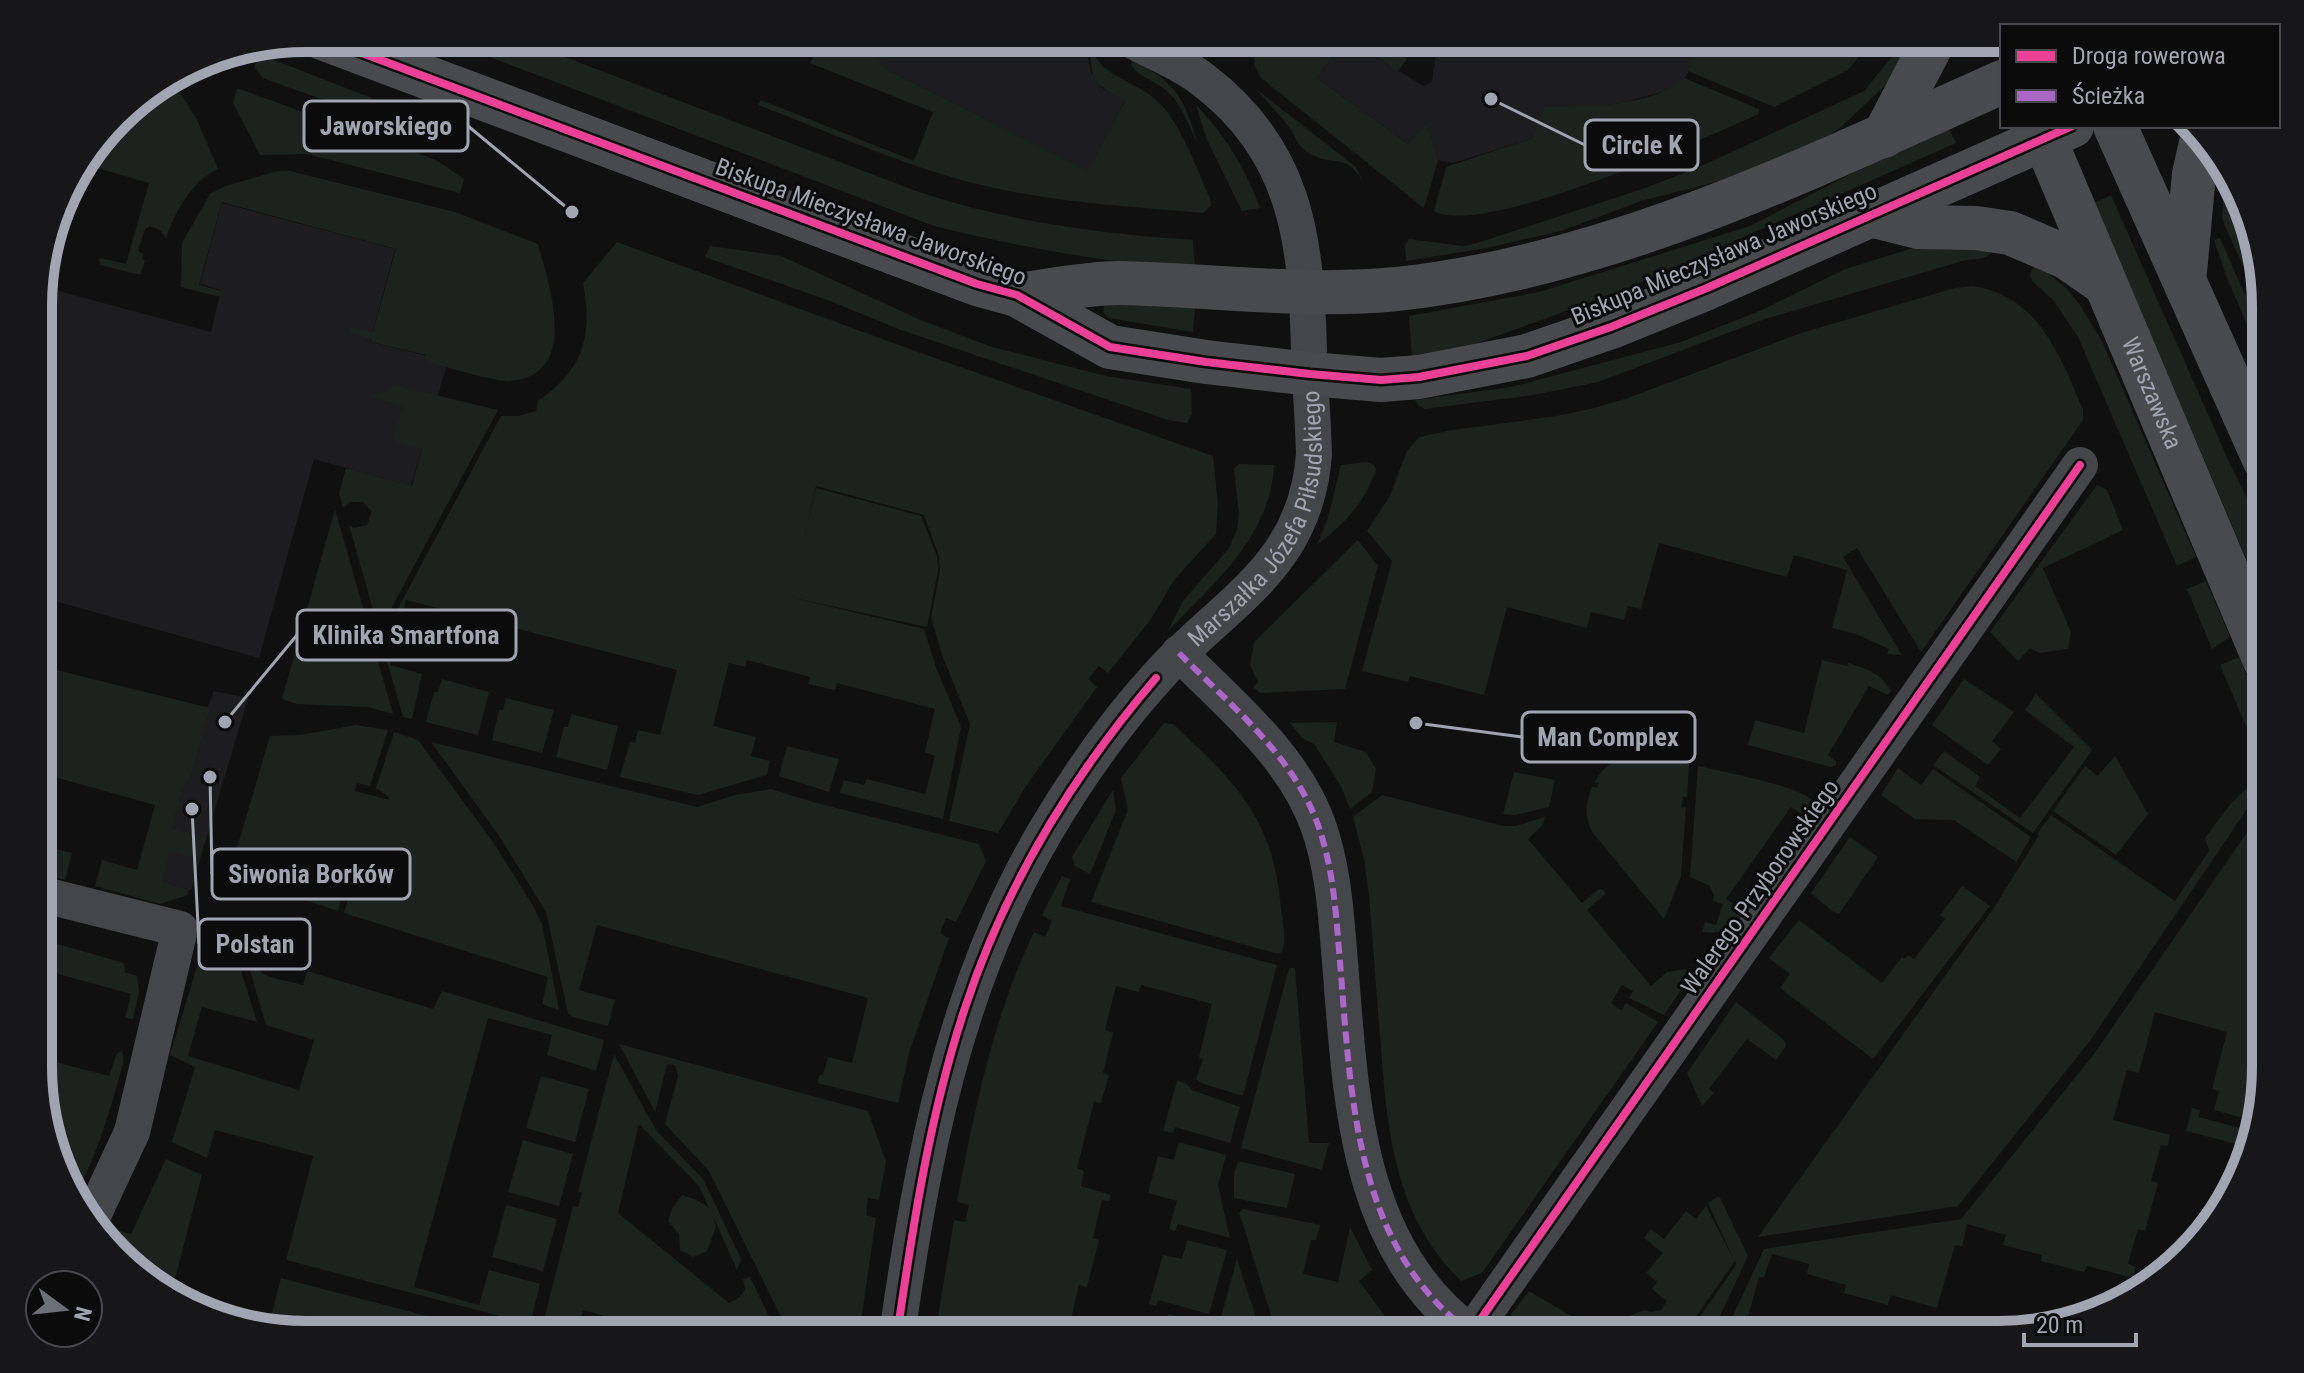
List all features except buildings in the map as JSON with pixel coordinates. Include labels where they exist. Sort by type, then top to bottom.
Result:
[{"type":"street","name":"Biskupa Mieczysława Jaworskiego","points":[[359,52],[963,278],[1017,295],[1110,347],[1310,374],[1401,379],[1527,356],[1682,299],[2051,130]]},
{"type":"street","name":"Marszałka Józefa Piłsudskiego","points":[[899,1321],[928,1148],[949,1059],[978,972],[1009,900],[1045,833],[1086,767],[1167,666],[1270,569],[1299,519],[1309,490],[1313,467],[1308,292],[1296,214],[1280,173],[1245,118],[1201,78],[1153,52]]},
{"type":"street","points":[[1884,136],[1928,52]]},
{"type":"street","name":"Biskupa Mieczysława Jaworskiego","points":[[1017,295],[1117,283],[1308,292],[1375,291],[1426,285],[1568,254],[1666,223],[1884,136],[2000,83]]},
{"type":"street","points":[[2116,128],[2251,429]]},
{"type":"street","name":"Warszawska","points":[[2051,130],[2105,284],[2251,628]]},
{"type":"street","points":[[2185,279],[2194,174],[2199,152]]},
{"type":"street","points":[[1870,215],[1918,227],[1976,228],[2010,233],[2066,257],[2105,284]]},
{"type":"street","name":"Walerego Przyborowskiego","points":[[1483,1320],[2080,465]]},
{"type":"street","points":[[1167,666],[1280,758],[1310,805],[1331,871],[1349,1067],[1367,1175],[1384,1227],[1416,1280],[1456,1320]]},
{"type":"street","points":[[52,897],[180,929],[132,1132],[96,1209]]},
{"type":"shaded area","points":[[477,52],[552,52],[919,192],[987,211],[1054,225],[1193,240],[1195,270],[1063,253],[934,226]]},
{"type":"shaded area","points":[[816,52],[877,52],[886,69],[1088,171],[1125,101],[1098,83],[1092,71],[1092,52],[1106,69],[1147,93],[1165,109],[1187,146],[1211,206],[1203,213],[1149,209],[1070,201],[990,187],[902,161],[758,105],[761,100],[914,161],[933,112],[810,63]]},
{"type":"shaded area","points":[[1085,52],[1091,72],[1103,89],[1125,100],[1089,172],[886,69],[876,53]]},
{"type":"shaded area","points":[[1255,52],[1336,52],[1317,78],[1408,144],[1427,123],[1438,160],[1424,208],[1261,78],[1254,64]]},
{"type":"shaded area","points":[[1336,52],[1368,52],[1423,86],[1432,82],[1436,52],[1694,52],[1687,75],[1675,88],[1622,103],[1598,106],[1533,138],[1453,163],[1438,160],[1427,124],[1408,144],[1317,78]]},
{"type":"shaded area","points":[[1370,52],[1395,52],[1407,59],[1398,71]]},
{"type":"shaded area","points":[[1694,52],[1863,52],[1848,70],[1774,107],[1688,71]]},
{"type":"shaded area","points":[[1898,54],[1909,55],[1892,79],[1842,126],[1824,139],[1735,177],[1641,201],[1561,231],[1487,248],[1406,261],[1405,246],[1409,239],[1463,246],[1474,244],[1697,168],[1864,91],[1890,59]]},
{"type":"shaded area","points":[[264,56],[369,97],[437,133],[446,139],[445,144],[263,78],[255,68],[256,58]]},
{"type":"shaded area","points":[[1132,59],[1159,76],[1176,93],[1188,114],[1198,144],[1173,97],[1138,72],[1131,64]]},
{"type":"shaded area","points":[[1684,78],[1759,109],[1759,114],[1645,163],[1543,199],[1497,211],[1459,216],[1434,211],[1446,167],[1533,138],[1544,107],[1637,100],[1671,88]]},
{"type":"shaded area","points":[[177,87],[197,120],[218,169],[192,189],[166,239],[160,230],[150,226],[145,229],[138,251],[145,260],[140,275],[101,265],[101,258],[126,264],[149,183],[94,167],[115,138],[138,115]]},
{"type":"shaded area","points":[[237,88],[436,160],[464,179],[460,193],[307,154],[260,155],[233,103]]},
{"type":"shaded area","points":[[1256,89],[1356,167],[1367,190],[1354,169],[1347,164],[1326,160],[1304,150],[1289,127]]},
{"type":"shaded area","points":[[1196,105],[1234,153],[1260,208],[1242,211],[1206,138]]},
{"type":"shaded area","points":[[1949,129],[1956,143],[1619,292],[1447,354],[1412,358],[1409,316],[1539,292],[1750,226],[1849,175]]},
{"type":"shaded area","points":[[278,171],[290,171],[455,212],[538,244],[553,304],[555,326],[553,346],[546,363],[532,375],[503,381],[425,361],[426,355],[371,342],[371,339],[350,333],[347,329],[352,327],[373,332],[396,249],[222,202],[199,285],[221,291],[224,295],[220,297],[181,287],[182,243],[210,194],[225,186]]},
{"type":"shaded area","points":[[2226,194],[2239,224],[2250,282],[2222,219]]},
{"type":"shaded area","points":[[2111,195],[2251,506],[2251,569],[2100,216],[2092,204]]},
{"type":"shaded area","points":[[222,203],[395,249],[370,342],[448,361],[411,486],[314,459],[259,658],[52,600],[53,289],[211,332],[221,290],[200,284]]},
{"type":"shaded area","points":[[2220,238],[2251,308],[2251,334],[2227,278],[2214,240]]},
{"type":"shaded area","points":[[617,242],[1213,456],[1218,503],[1216,534],[1174,580],[1151,619],[1108,673],[1099,666],[1088,679],[1097,687],[1026,786],[998,833],[949,821],[970,724],[942,655],[931,617],[940,571],[939,556],[924,515],[816,486],[802,546],[816,488],[921,516],[937,556],[938,571],[927,627],[790,597],[924,629],[961,727],[943,819],[840,793],[844,780],[864,785],[867,779],[925,794],[935,756],[925,752],[935,709],[837,683],[835,690],[808,684],[810,677],[747,660],[745,667],[729,663],[713,726],[756,737],[751,756],[770,761],[767,775],[698,795],[620,777],[630,742],[635,743],[638,730],[660,735],[677,670],[406,600],[390,665],[422,674],[412,719],[403,717],[381,640],[501,416],[518,416],[536,411],[538,401],[575,364],[587,320],[583,283]]},
{"type":"shaded area","points":[[1951,242],[1996,246],[1984,258],[1966,260],[1765,319],[1598,382],[1534,395],[1425,409],[1415,400],[1511,387],[1681,342],[1762,310],[1845,269],[1910,249]]},
{"type":"shaded area","points":[[710,246],[781,256],[923,321],[992,347],[1106,376],[1191,389],[1192,414],[1187,423],[1168,420],[901,330],[705,257]]},
{"type":"shaded area","points":[[2035,262],[2067,289],[2102,341],[2196,557],[2177,566],[2078,337],[2054,301],[2032,281],[2030,275]]},
{"type":"shaded area","points":[[1973,286],[1996,292],[2031,315],[2055,349],[2083,409],[2083,420],[1921,652],[1857,548],[1843,557],[1902,655],[1887,654],[1889,649],[1856,634],[1832,628],[1847,570],[1794,555],[1787,577],[1659,543],[1641,609],[1628,606],[1624,620],[1591,612],[1587,628],[1507,607],[1484,695],[1410,676],[1408,682],[1362,671],[1392,561],[1367,531],[1390,496],[1407,451],[1419,437],[1594,408],[1801,333],[1955,288]]},
{"type":"shaded area","points":[[1105,304],[1195,308],[1193,332],[1109,318],[1103,312]]},
{"type":"shaded area","points":[[398,386],[498,410],[379,631],[349,525],[354,528],[367,525],[372,511],[363,502],[350,502],[343,508],[339,494],[346,468],[412,486],[422,449],[393,441],[403,406],[369,396]]},
{"type":"shaded area","points":[[1367,462],[1376,469],[1360,502],[1345,521],[1317,545],[1327,521],[1341,465]]},
{"type":"shaded area","points":[[1239,464],[1274,465],[1263,514],[1237,557],[1168,631],[1183,601],[1229,548],[1237,530],[1239,514],[1234,469]]},
{"type":"shaded area","points":[[2097,485],[2107,490],[2123,530],[2043,568],[2071,632],[2068,649],[2039,653],[2030,648],[2018,661],[1990,632]]},
{"type":"shaded area","points":[[335,509],[393,714],[368,707],[297,704],[282,699]]},
{"type":"shaded area","points":[[1358,540],[1378,566],[1345,689],[1260,693],[1253,687],[1258,682],[1250,665],[1254,642]]},
{"type":"shaded area","points":[[2206,581],[2230,637],[2212,649],[2187,589]]},
{"type":"shaded area","points":[[2239,657],[2251,686],[2251,738],[2220,665]]},
{"type":"shaded area","points":[[1822,660],[1847,666],[1848,663],[1867,670],[1883,680],[1891,691],[1888,695],[1869,686],[1828,755],[1836,761],[1836,765],[1831,767],[1748,745],[1755,720],[1804,733]]},
{"type":"shaded area","points":[[52,669],[210,708],[190,778],[184,783],[171,828],[205,838],[199,859],[170,851],[162,882],[189,890],[188,895],[160,904],[95,886],[102,860],[137,870],[155,805],[52,776]]},
{"type":"shaded area","points":[[442,679],[489,692],[478,735],[426,722],[434,692],[438,692]]},
{"type":"shaded area","points":[[1964,679],[2014,712],[1992,741],[2001,749],[1988,765],[1932,725]]},
{"type":"shaded area","points":[[214,691],[248,698],[191,890],[151,889],[198,730]]},
{"type":"shaded area","points":[[2036,694],[2092,750],[2033,833],[1933,765],[1944,751],[1980,777],[1975,786],[2020,818],[2074,747],[2025,710]]},
{"type":"shaded area","points":[[506,698],[554,710],[542,753],[492,740],[499,710],[503,710]]},
{"type":"shaded area","points":[[571,714],[618,726],[607,770],[556,757]]},
{"type":"shaded area","points":[[1337,722],[1334,742],[1366,752],[1376,769],[1372,792],[1350,809],[1341,786],[1314,744],[1302,738],[1290,723]]},
{"type":"shaded area","points":[[1164,723],[1173,724],[1216,765],[1248,804],[1260,826],[1277,877],[1284,931],[1282,952],[1278,954],[1091,902],[1128,810],[1121,778]]},
{"type":"shaded area","points":[[356,725],[388,730],[370,786],[357,783],[355,791],[389,800],[376,788],[394,732],[418,740],[493,842],[542,924],[559,1010],[542,1004],[548,977],[344,913],[351,889],[364,892],[366,885],[332,876],[332,879],[345,883],[338,911],[229,875],[270,736],[300,735]]},
{"type":"shaded area","points":[[431,742],[697,807],[735,795],[771,789],[979,844],[986,861],[956,922],[946,918],[940,933],[949,938],[910,1050],[898,1103],[817,1083],[819,1075],[823,1075],[828,1057],[852,1063],[868,998],[597,925],[579,990],[615,1000],[608,1026],[573,1017],[568,1013],[546,912],[500,837]]},
{"type":"shaded area","points":[[787,746],[839,759],[829,792],[779,776]]},
{"type":"shaded area","points":[[1649,754],[1689,764],[1687,798],[1683,796],[1681,808],[1686,807],[1681,876],[1664,919],[1593,833],[1587,816],[1592,787],[1597,788],[1599,783],[1595,782],[1605,768],[1625,757]]},
{"type":"shaded area","points":[[2115,756],[2148,814],[2116,855],[2053,811],[2085,766],[2098,776]]},
{"type":"shaded area","points":[[1698,766],[1804,794],[1817,806],[1818,813],[1818,817],[1806,817],[1791,807],[1726,899],[1741,909],[1745,922],[1714,933],[1702,932],[1705,922],[1716,925],[1723,904],[1713,901],[1710,886],[1690,877]]},
{"type":"shaded area","points":[[1898,768],[1921,785],[1933,769],[2031,837],[2016,862],[1954,820],[1915,819],[1881,795]]},
{"type":"shaded area","points":[[1514,772],[1555,780],[1549,807],[1515,815],[1503,814]]},
{"type":"shaded area","points":[[2247,788],[2251,796],[2249,806],[2090,1041],[1958,1206],[1758,1237],[1995,906],[2051,815],[2175,901],[2209,851],[2205,838],[2231,803]]},
{"type":"shaded area","points":[[1113,790],[1116,810],[1090,874],[1075,866],[1072,857]]},
{"type":"shaded area","points":[[1382,795],[1503,826],[1516,826],[1545,817],[1543,825],[1528,839],[1582,903],[1599,889],[1604,890],[1605,894],[1587,910],[1651,986],[1667,972],[1686,969],[1692,974],[1664,1015],[1629,998],[1633,991],[1622,985],[1611,1003],[1621,1010],[1626,1003],[1658,1022],[1482,1273],[1461,1281],[1438,1255],[1420,1227],[1397,1167],[1391,1135],[1369,895],[1353,817]]},
{"type":"shaded area","points":[[2251,827],[2251,1084],[2247,1119],[2214,1110],[2219,1091],[2212,1089],[2227,1032],[2155,1012],[2139,1073],[2127,1070],[2113,1120],[2170,1135],[2168,1146],[2161,1145],[2151,1181],[2158,1183],[2145,1231],[2138,1229],[2128,1264],[2136,1267],[2133,1278],[2087,1266],[2084,1272],[2041,1261],[2042,1255],[2003,1245],[2006,1235],[1967,1224],[1962,1247],[1955,1245],[1937,1308],[1891,1295],[1888,1305],[1844,1293],[1846,1285],[1807,1274],[1809,1264],[1772,1254],[1764,1277],[1759,1277],[1747,1320],[1731,1320],[1764,1249],[1961,1219],[2094,1054]]},
{"type":"shaded area","points":[[1850,837],[1878,857],[1839,914],[1811,893]]},
{"type":"shaded area","points":[[52,848],[72,853],[65,880],[52,876]]},
{"type":"shaded area","points":[[1062,876],[1070,879],[1061,906],[1277,965],[1243,1096],[1196,1079],[1203,1059],[1199,1057],[1212,1004],[1141,985],[1139,992],[1116,986],[1105,1030],[1113,1033],[1103,1073],[1109,1075],[1101,1103],[1094,1102],[1077,1168],[1084,1171],[1081,1186],[1111,1195],[1109,1201],[1102,1200],[1093,1238],[1099,1240],[1087,1287],[1079,1285],[1071,1321],[937,1321],[954,1220],[965,1222],[969,1205],[957,1202],[986,1065],[1007,997],[1034,932],[1045,937],[1052,921],[1042,915]]},
{"type":"shaded area","points":[[1962,886],[1990,906],[1873,1059],[1780,988],[1790,974],[1769,958],[1799,920],[1882,983],[1902,957],[1904,959],[1908,955],[1914,959],[1945,919],[1940,915]]},
{"type":"shaded area","points":[[254,938],[252,951],[256,968],[271,977],[303,985],[307,971],[433,1009],[442,991],[604,1040],[596,1071],[547,1055],[552,1035],[488,1018],[414,1287],[479,1305],[489,1270],[540,1284],[531,1321],[518,1321],[286,1260],[313,1156],[215,1130],[207,1158],[172,1142],[195,1067],[170,1055],[201,953],[232,942],[257,1022],[202,1007],[188,1056],[299,1090],[314,1040],[266,1025],[241,940]]},
{"type":"shaded area","points":[[52,942],[124,963],[125,972],[137,976],[139,992],[133,1019],[125,1018],[131,994],[52,972]]},
{"type":"shaded area","points":[[1289,968],[1295,968],[1309,1143],[1329,1143],[1322,1170],[1241,1148]]},
{"type":"shaded area","points":[[1736,1002],[1784,1040],[1786,1046],[1776,1060],[1747,1039],[1709,1089],[1714,1093],[1702,1106],[1687,1073]]},
{"type":"shaded area","points":[[619,1044],[868,1111],[886,1162],[879,1200],[868,1198],[866,1215],[876,1218],[861,1321],[783,1321],[709,1171],[665,1124],[678,1076],[675,1065],[667,1064],[655,1112]]},
{"type":"shaded area","points":[[122,1051],[124,1060],[104,1129],[81,1183],[65,1149],[57,1117],[52,1061],[109,1076],[117,1053]]},
{"type":"shaded area","points":[[614,1054],[656,1130],[703,1179],[741,1259],[737,1270],[714,1218],[716,1227],[707,1251],[693,1257],[680,1250],[679,1234],[668,1221],[672,1209],[682,1195],[709,1208],[699,1186],[639,1124],[618,1213],[729,1303],[740,1297],[745,1289],[743,1279],[750,1277],[771,1321],[618,1321],[583,1310],[580,1321],[544,1321],[573,1206],[578,1207],[582,1193],[578,1192]]},
{"type":"shaded area","points":[[541,1076],[589,1089],[575,1142],[526,1128]]},
{"type":"shaded area","points":[[1177,1081],[1185,1083],[1192,1090],[1240,1107],[1230,1143],[1175,1127],[1173,1133],[1163,1131]]},
{"type":"shaded area","points":[[2192,1108],[2200,1110],[2199,1117],[2244,1129],[2228,1174],[2236,1144],[2186,1131]]},
{"type":"shaded area","points":[[523,1140],[573,1154],[559,1206],[508,1192]]},
{"type":"shaded area","points":[[1179,1142],[1226,1155],[1218,1185],[1230,1238],[1178,1224],[1175,1231],[1169,1229],[1177,1201],[1148,1193],[1158,1156],[1174,1160]]},
{"type":"shaded area","points":[[166,1159],[202,1175],[174,1284],[151,1269],[109,1228],[131,1234]]},
{"type":"shaded area","points":[[1238,1161],[1295,1174],[1287,1208],[1234,1198],[1234,1173]]},
{"type":"shaded area","points":[[1719,1196],[1748,1256],[1718,1320],[1697,1320],[1736,1265],[1735,1261],[1693,1320],[1619,1320],[1644,1310],[1661,1310],[1667,1301],[1652,1289],[1657,1282],[1646,1273],[1663,1253],[1644,1238],[1651,1229],[1664,1239],[1686,1211],[1696,1219],[1706,1206],[1733,1258],[1708,1203]]},
{"type":"shaded area","points":[[506,1205],[557,1219],[543,1271],[492,1257]]},
{"type":"shaded area","points":[[1243,1209],[1320,1225],[1316,1240],[1311,1240],[1303,1274],[1338,1282],[1350,1227],[1372,1270],[1359,1281],[1388,1320],[1272,1320],[1239,1213]]},
{"type":"shaded area","points":[[1187,1240],[1227,1250],[1209,1314],[1158,1300],[1156,1306],[1149,1304],[1163,1255],[1182,1259]]},
{"type":"shaded area","points":[[1237,1259],[1257,1320],[1221,1317]]},
{"type":"shaded area","points":[[281,1278],[446,1321],[306,1321],[271,1319]]},
{"type":"shaded area","points":[[1529,1291],[1578,1320],[1509,1320]]},
{"type":"shaded area","points":[[1168,1314],[1190,1320],[1166,1320]]},
{"type":"marked path","points":[[1179,653],[1239,712],[1276,754],[1293,776],[1318,825],[1334,893],[1349,1064],[1366,1166],[1382,1215],[1404,1260],[1434,1300],[1457,1320]]},
{"type":"cycle path","points":[[359,52],[977,284],[1017,295],[1110,347],[1206,362],[1381,380],[1419,377],[1527,356],[1611,327],[1707,288],[2067,128]]},
{"type":"cycle path","points":[[1480,1320],[2080,465]]},
{"type":"cycle path","points":[[899,1321],[932,1129],[953,1048],[981,963],[1044,834],[1097,753],[1156,678]]},
{"type":"place","name":"Circle K","points":[[1491,99]]},
{"type":"place","name":"Jaworskiego","points":[[572,212]]},
{"type":"place","name":"Klinika Smartfona","points":[[225,722]]},
{"type":"place","name":"Man Complex","points":[[1416,723]]},
{"type":"place","name":"Siwonia Borków","points":[[210,777]]},
{"type":"place","name":"Polstan","points":[[192,809]]}]
